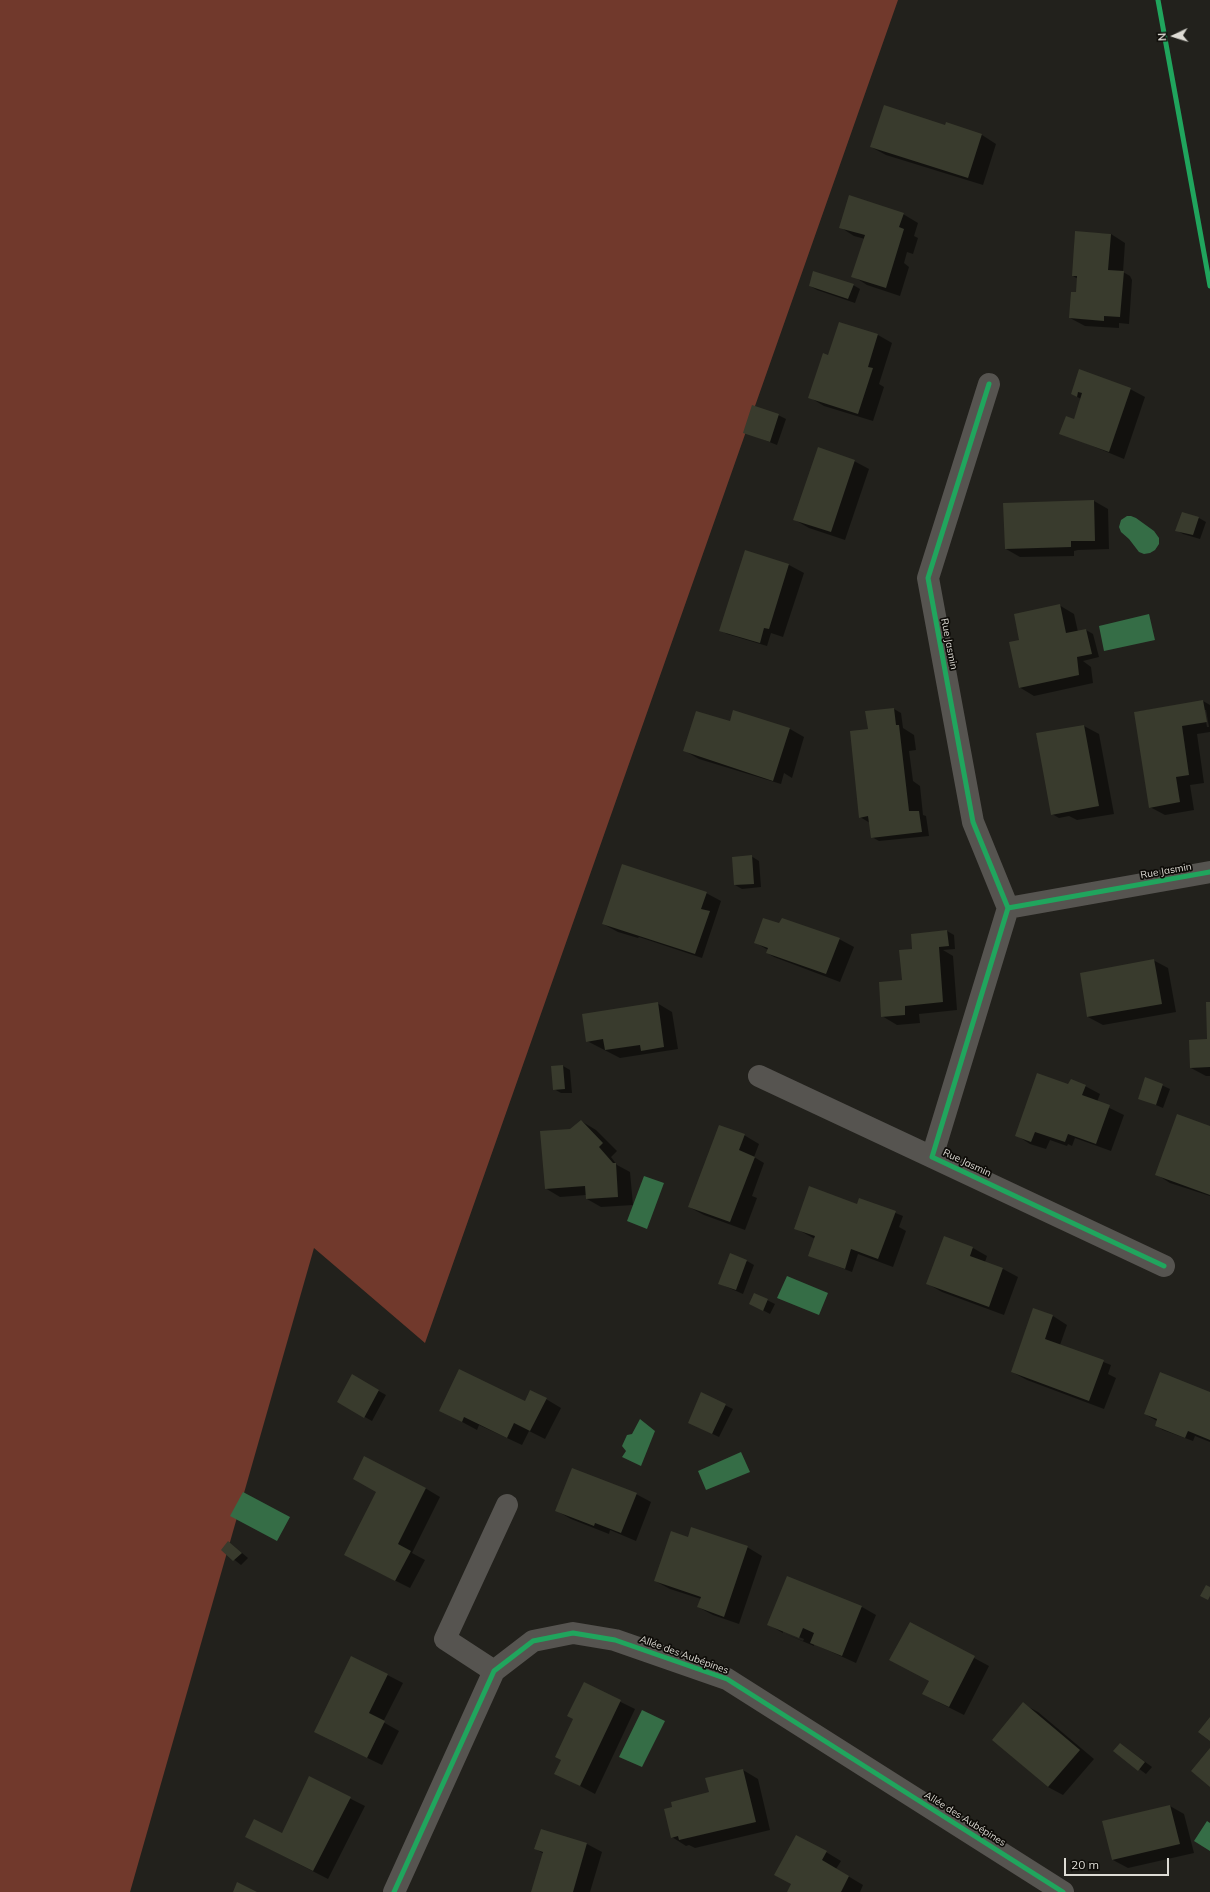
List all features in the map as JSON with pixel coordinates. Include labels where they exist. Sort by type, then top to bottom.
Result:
[{"type":"street","name":"Rue Jasmin","points":[[932,1157],[1008,908],[973,822],[928,578],[989,384]]},
{"type":"street","name":"Rue Jasmin","points":[[1008,908],[1210,872]]},
{"type":"street","name":"Rue Jasmin","points":[[759,1076],[1164,1266]]},
{"type":"street","points":[[494,1671],[445,1639],[507,1505]]},
{"type":"street","name":"Allée des Aubépines","points":[[394,1892],[494,1671],[533,1641],[573,1633],[615,1640],[727,1680],[1063,1892]]},
{"type":"shaded area","points":[[0,0],[898,0],[425,1343],[314,1248],[130,1892],[0,1892]]},
{"type":"shaded area","points":[[1127,516],[1136,518],[1154,531],[1159,538],[1159,544],[1155,550],[1144,554],[1139,552],[1129,539],[1121,532],[1119,527],[1121,520]]},
{"type":"shaded area","points":[[1149,614],[1155,640],[1104,651],[1099,626]]},
{"type":"shaded area","points":[[644,1176],[664,1183],[647,1229],[627,1221]]},
{"type":"shaded area","points":[[787,1276],[828,1293],[819,1315],[777,1298]]},
{"type":"shaded area","points":[[640,1419],[655,1431],[641,1466],[622,1457],[626,1451],[622,1446],[627,1435],[632,1434]]},
{"type":"shaded area","points":[[741,1452],[750,1472],[706,1490],[698,1471]]},
{"type":"shaded area","points":[[243,1492],[290,1517],[277,1541],[230,1516]]},
{"type":"shaded area","points":[[642,1710],[665,1721],[642,1767],[619,1757]]},
{"type":"shaded area","points":[[1207,1821],[1210,1823],[1210,1851],[1194,1841]]},
{"type":"building","points":[[884,105],[945,125],[946,122],[982,134],[968,178],[870,147]]},
{"type":"building","points":[[849,195],[904,213],[899,227],[904,229],[886,288],[851,277],[865,235],[839,228]]},
{"type":"building","points":[[1075,231],[1111,234],[1108,270],[1124,271],[1120,317],[1104,316],[1104,321],[1069,318],[1071,292],[1076,292],[1077,276],[1072,276]]},
{"type":"building","points":[[813,271],[854,284],[848,299],[809,286]]},
{"type":"building","points":[[839,322],[878,334],[868,367],[873,368],[858,414],[808,398],[823,353],[828,355]]},
{"type":"building","points":[[1079,369],[1131,388],[1109,452],[1059,434],[1066,416],[1074,419],[1082,393],[1078,392],[1077,397],[1071,394]]},
{"type":"building","points":[[752,405],[779,414],[770,442],[743,433]]},
{"type":"building","points":[[818,447],[855,460],[831,532],[793,520]]},
{"type":"building","points":[[1094,500],[1095,541],[1071,541],[1071,547],[1005,549],[1003,503]]},
{"type":"building","points":[[1182,512],[1199,517],[1193,535],[1175,531]]},
{"type":"building","points":[[745,550],[789,564],[769,629],[764,628],[760,643],[719,631]]},
{"type":"building","points":[[1060,604],[1066,633],[1086,629],[1092,654],[1077,657],[1079,675],[1019,688],[1009,642],[1019,640],[1014,614]]},
{"type":"building","points":[[1203,700],[1207,722],[1182,726],[1189,775],[1176,777],[1180,802],[1149,808],[1134,712]]},
{"type":"building","points":[[894,708],[896,725],[899,725],[909,811],[919,811],[922,832],[871,838],[868,816],[859,818],[850,731],[868,729],[865,711]]},
{"type":"building","points":[[733,710],[790,728],[773,781],[683,751],[696,711],[730,721]]},
{"type":"building","points":[[1084,725],[1099,806],[1051,815],[1036,733]]},
{"type":"building","points":[[752,855],[754,884],[734,885],[732,857]]},
{"type":"building","points":[[622,864],[707,892],[701,909],[710,911],[695,954],[602,924]]},
{"type":"building","points":[[763,918],[779,923],[782,918],[840,938],[826,974],[766,953],[768,948],[754,943]]},
{"type":"building","points":[[947,930],[949,946],[939,947],[943,1002],[905,1006],[905,1015],[881,1017],[879,982],[902,980],[899,950],[912,949],[911,934]]},
{"type":"building","points":[[1154,959],[1162,1004],[1087,1017],[1080,973]]},
{"type":"building","points":[[658,1002],[664,1047],[641,1051],[640,1045],[605,1050],[603,1039],[586,1042],[582,1014]]},
{"type":"building","points":[[1206,1002],[1210,1002],[1210,1067],[1190,1068],[1189,1040],[1207,1039]]},
{"type":"building","points":[[563,1065],[565,1089],[553,1090],[551,1066]]},
{"type":"building","points":[[1037,1073],[1068,1084],[1071,1079],[1086,1085],[1082,1095],[1110,1105],[1096,1144],[1068,1134],[1065,1142],[1035,1132],[1031,1142],[1015,1136]]},
{"type":"building","points":[[1145,1077],[1163,1084],[1156,1105],[1138,1099]]},
{"type":"building","points":[[1177,1114],[1210,1126],[1210,1195],[1155,1175]]},
{"type":"building","points":[[581,1120],[603,1143],[599,1147],[613,1163],[616,1163],[618,1197],[586,1199],[585,1186],[545,1189],[540,1131],[570,1129]]},
{"type":"building","points":[[719,1125],[745,1134],[739,1150],[755,1157],[730,1222],[688,1207]]},
{"type":"building","points":[[809,1186],[857,1204],[859,1198],[896,1211],[878,1259],[851,1249],[845,1269],[808,1256],[815,1236],[794,1229]]},
{"type":"building","points":[[944,1236],[973,1247],[970,1256],[1003,1268],[989,1307],[926,1284]]},
{"type":"building","points":[[730,1253],[747,1260],[736,1290],[718,1284]]},
{"type":"building","points":[[754,1293],[768,1299],[763,1311],[749,1304]]},
{"type":"building","points":[[1033,1308],[1053,1315],[1045,1339],[1104,1360],[1089,1401],[1011,1372]]},
{"type":"building","points":[[459,1369],[525,1401],[530,1390],[547,1398],[530,1431],[514,1423],[507,1438],[464,1417],[462,1422],[439,1411]]},
{"type":"building","points":[[1160,1372],[1210,1392],[1210,1440],[1188,1431],[1185,1438],[1155,1426],[1157,1419],[1144,1414]]},
{"type":"building","points":[[352,1374],[379,1390],[364,1418],[337,1402]]},
{"type":"building","points":[[701,1392],[726,1404],[712,1434],[688,1423]]},
{"type":"building","points":[[364,1456],[426,1488],[398,1544],[411,1551],[395,1581],[344,1555],[376,1492],[353,1479]]},
{"type":"building","points":[[572,1468],[637,1493],[621,1533],[595,1523],[594,1526],[555,1511]]},
{"type":"building","points":[[691,1527],[748,1546],[724,1617],[697,1607],[701,1597],[654,1581],[671,1531],[688,1537]]},
{"type":"building","points":[[228,1541],[242,1553],[233,1561],[221,1550]]},
{"type":"building","points":[[787,1576],[862,1606],[842,1656],[810,1643],[814,1633],[803,1628],[799,1638],[767,1625]]},
{"type":"building","points":[[1206,1585],[1210,1587],[1210,1596],[1208,1600],[1200,1596]]},
{"type":"building","points":[[910,1622],[975,1656],[949,1707],[922,1694],[929,1681],[889,1660]]},
{"type":"building","points":[[351,1656],[388,1674],[369,1713],[385,1721],[367,1758],[314,1732]]},
{"type":"building","points":[[584,1682],[621,1700],[580,1786],[554,1774],[561,1760],[555,1757],[573,1719],[567,1716]]},
{"type":"building","points":[[1023,1702],[1080,1750],[1048,1787],[992,1740]]},
{"type":"building","points":[[1210,1717],[1210,1741],[1198,1732]]},
{"type":"building","points":[[1120,1743],[1145,1762],[1138,1771],[1113,1751]]},
{"type":"building","points":[[1210,1748],[1210,1787],[1191,1771]]},
{"type":"building","points":[[743,1769],[756,1822],[679,1840],[678,1836],[671,1838],[664,1809],[672,1807],[671,1802],[709,1792],[705,1778]]},
{"type":"building","points":[[309,1776],[351,1797],[313,1871],[245,1837],[254,1819],[282,1833]]},
{"type":"building","points":[[1170,1805],[1180,1844],[1112,1860],[1102,1821]]},
{"type":"building","points":[[541,1829],[587,1843],[573,1892],[531,1892],[543,1852],[534,1849]]},
{"type":"building","points":[[796,1835],[827,1851],[822,1860],[849,1876],[841,1892],[787,1892],[791,1884],[774,1875]]},
{"type":"building","points":[[237,1882],[257,1892],[233,1892]]},
{"type":"cycle path","points":[[1158,0],[1210,286]]},
{"type":"cycle path","points":[[989,384],[928,578],[973,822],[1008,908]]},
{"type":"cycle path","points":[[1164,1266],[932,1157],[1008,908],[1210,872]]},
{"type":"cycle path","points":[[394,1892],[494,1671],[533,1641],[573,1633],[615,1640],[727,1679],[1063,1892]]}]
